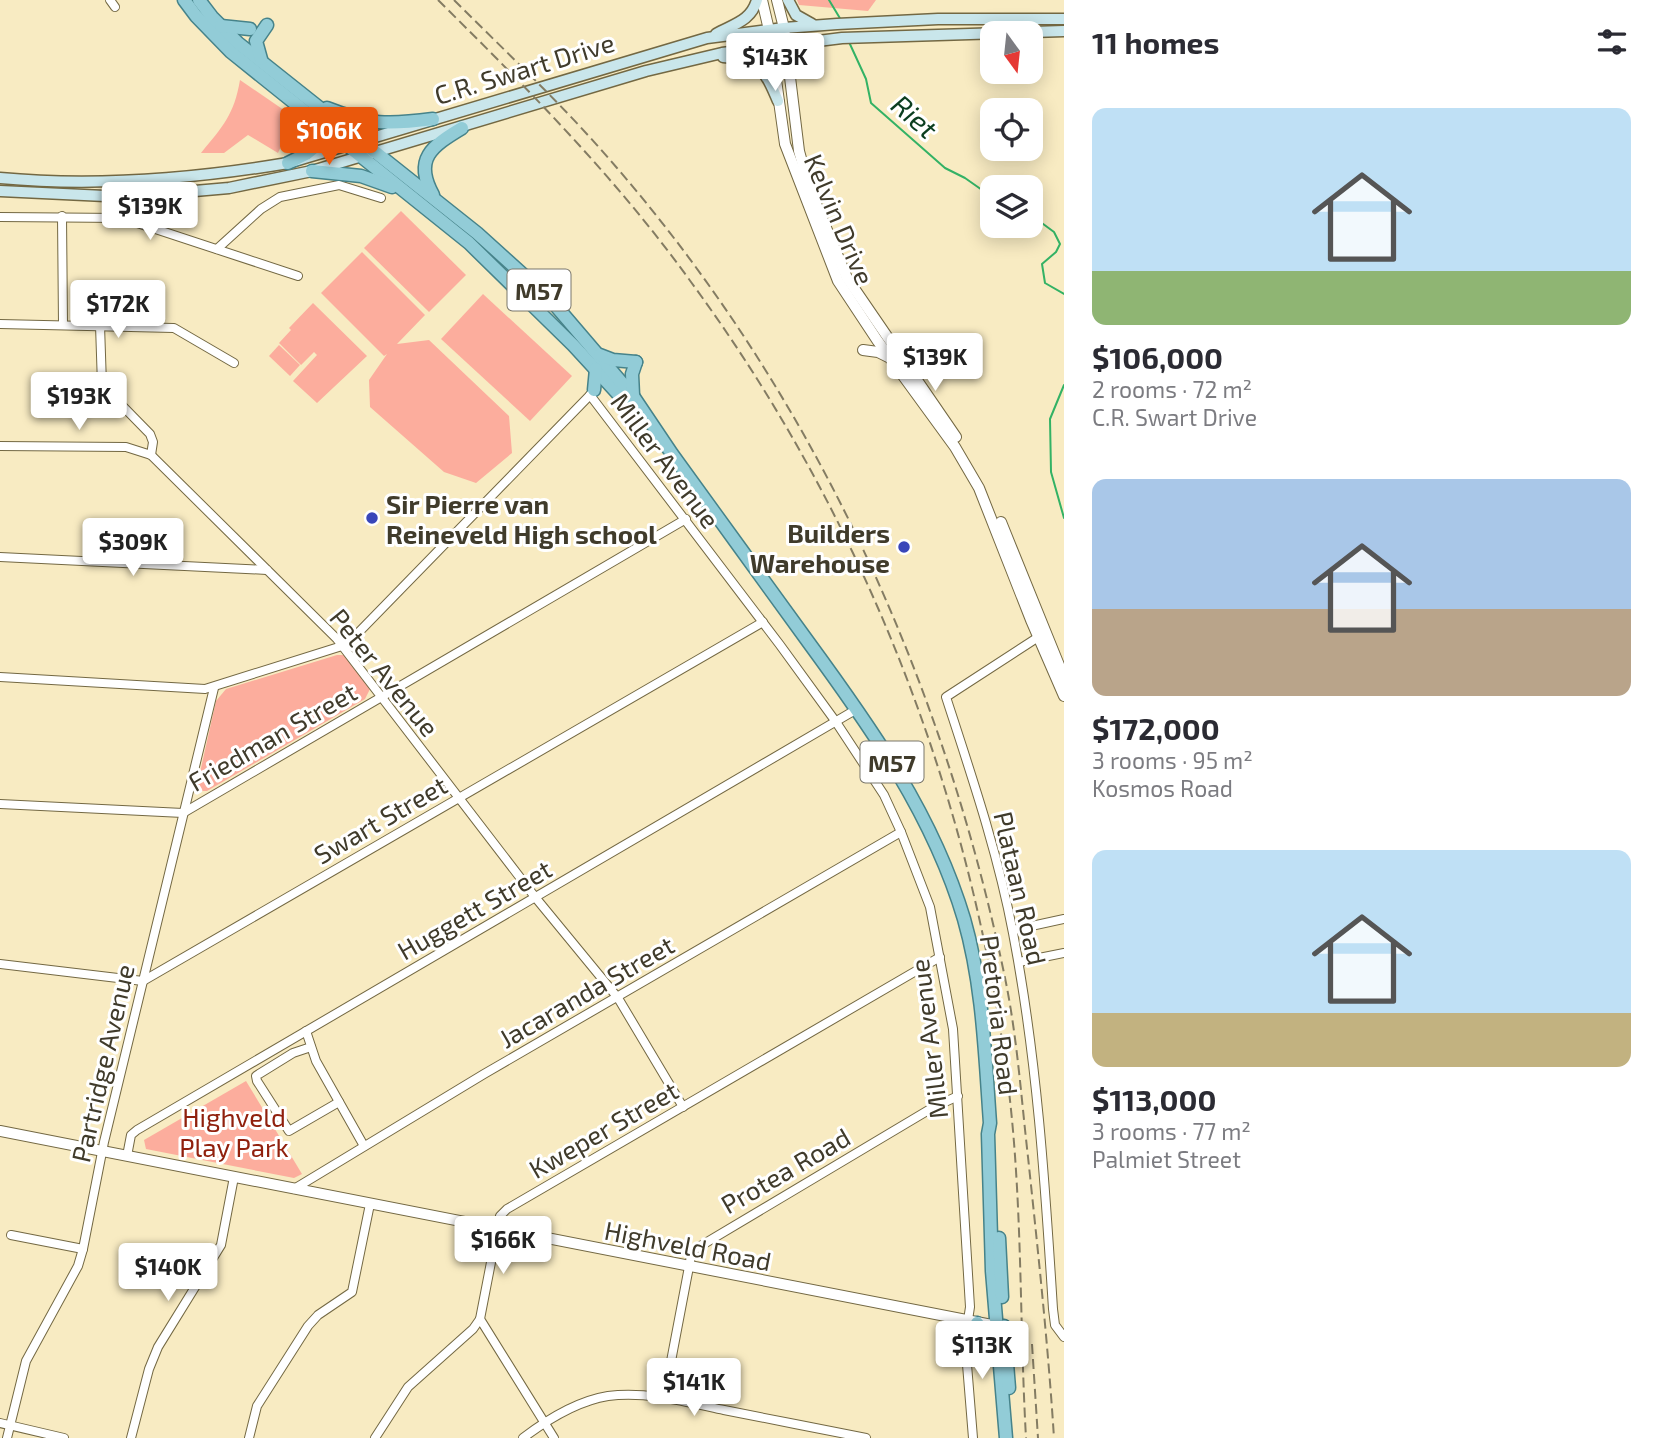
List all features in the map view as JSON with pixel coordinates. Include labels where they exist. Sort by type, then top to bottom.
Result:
[{"type":"main road","name":"Pretoria Road","points":[[184,0],[231,52],[469,243],[605,374],[633,396],[857,709],[913,797],[942,858],[964,921],[980,1002],[989,1123],[995,1307],[1000,1327],[997,1351],[1006,1438]]},
{"type":"main road","name":"Pretoria Road","points":[[199,0],[221,26],[263,62],[477,233],[550,299],[600,355],[605,374],[672,454]]},
{"type":"main road","points":[[707,38],[742,22],[760,0]]},
{"type":"main road","points":[[788,0],[796,15],[816,25]]},
{"type":"main road","name":"C.R. Swart Drive","points":[[0,178],[66,182],[165,180],[288,163],[707,38],[816,25],[938,19],[1064,19]]},
{"type":"main road","points":[[263,62],[256,41],[267,25]]},
{"type":"main road","points":[[221,26],[250,29]]},
{"type":"main road","name":"C.R. Swart Drive","points":[[0,191],[126,197],[229,188],[312,171],[363,157],[691,59],[842,38],[1064,31]]},
{"type":"main road","points":[[691,59],[725,57],[753,63],[768,78],[778,101]]},
{"type":"main road","points":[[311,101],[359,120],[380,124],[433,119]]},
{"type":"main road","points":[[288,163],[317,145],[319,133],[312,117]]},
{"type":"main road","points":[[436,201],[426,182],[426,160],[433,148],[462,128]]},
{"type":"main road","points":[[312,171],[361,176],[402,191]]},
{"type":"main road","points":[[600,355],[613,360],[636,362],[632,374],[633,396]]},
{"type":"main road","points":[[592,393],[605,374]]},
{"type":"main road","name":"Pretoria Road","points":[[989,1123],[993,1134],[1000,1327],[1013,1438]]},
{"type":"main road","points":[[995,1307],[976,1323],[997,1351]]},
{"type":"street","name":"Kelvin Drive","points":[[760,0],[772,46],[785,144],[838,281],[955,447],[979,488],[1064,684]]},
{"type":"street","name":"Kelvin Drive","points":[[777,0],[784,28],[799,151],[808,187],[847,278],[985,484],[1064,696]]},
{"type":"street","points":[[217,249],[261,208],[280,197],[339,184],[381,198]]},
{"type":"street","points":[[0,216],[121,218],[298,276]]},
{"type":"street","points":[[62,216],[63,324]]},
{"type":"street","points":[[0,324],[174,328],[234,363]]},
{"type":"street","points":[[0,446],[126,447],[151,455],[153,442],[150,434],[102,384],[100,325]]},
{"type":"street","points":[[863,350],[878,352],[890,358]]},
{"type":"street","points":[[0,677],[214,688],[342,646],[358,633],[592,393]]},
{"type":"street","name":"Miller Avenue","points":[[592,393],[836,722],[884,795],[901,832],[928,899],[953,1029],[976,1323]]},
{"type":"street","name":"Peter Avenue","points":[[151,455],[342,646],[535,897],[618,998],[683,1107]]},
{"type":"street","name":"Friedman Street","points":[[0,804],[183,813],[686,519]]},
{"type":"street","points":[[0,556],[267,570]]},
{"type":"street","name":"Swart Street","points":[[143,981],[763,622]]},
{"type":"street","name":"Plataan Road","points":[[1042,635],[946,697],[974,785],[1019,962],[1039,1098],[1053,1309],[1055,1325],[1063,1336]]},
{"type":"street","name":"Partridge Avenue","points":[[7,1438],[26,1361],[78,1266],[83,1249],[102,1151],[214,688]]},
{"type":"street","name":"Huggett Street","points":[[127,1156],[131,1136],[138,1130],[857,709]]},
{"type":"street","name":"Jacaranda Street","points":[[294,1189],[901,832]]},
{"type":"street","points":[[1013,930],[1064,919]]},
{"type":"street","points":[[1019,962],[1064,953]]},
{"type":"street","name":"Kweper Street","points":[[496,1228],[500,1216],[507,1209],[940,957]]},
{"type":"street","points":[[0,964],[143,981]]},
{"type":"street","points":[[306,1031],[317,1064],[364,1146]]},
{"type":"street","points":[[311,1046],[259,1074],[257,1079],[289,1131],[339,1102]]},
{"type":"street","name":"Protea Road","points":[[664,1398],[690,1254],[696,1247],[932,1108],[958,1096]]},
{"type":"street","name":"Highveld Road","points":[[0,1131],[1000,1327]]},
{"type":"street","points":[[131,1438],[149,1369],[158,1347],[220,1245],[234,1177]]},
{"type":"street","points":[[249,1438],[257,1406],[308,1326],[318,1315],[352,1292],[370,1204]]},
{"type":"street","points":[[374,1438],[408,1387],[473,1329],[480,1319],[496,1228]]},
{"type":"street","points":[[11,1236],[83,1249]]},
{"type":"street","points":[[480,1319],[554,1438]]},
{"type":"street","name":"M57","points":[[973,1438],[965,1340],[976,1323]]},
{"type":"street","points":[[523,1438],[544,1422],[583,1403],[609,1396],[664,1398],[866,1438]]},
{"type":"street","points":[[0,1423],[64,1438]]},
{"type":"green space","points":[[797,0],[876,0],[868,11],[799,5]]},
{"type":"green space","points":[[240,80],[294,117],[278,153],[248,135],[224,153],[201,153],[226,119]]},
{"type":"green space","points":[[401,211],[466,275],[429,312],[364,248]]},
{"type":"green space","points":[[362,252],[425,315],[397,344],[429,340],[509,416],[512,453],[476,483],[444,472],[370,407],[369,380],[387,354],[384,356],[321,293]]},
{"type":"green space","points":[[483,294],[572,376],[530,421],[441,339]]},
{"type":"green space","points":[[313,303],[367,356],[317,403],[293,381],[317,355],[314,352],[301,365],[279,343]]},
{"type":"green space","points":[[279,345],[300,365],[290,376],[269,356]]},
{"type":"green space","points":[[337,655],[345,655],[369,685],[365,699],[207,791],[200,791],[197,786],[216,701],[226,689]]},
{"type":"green space","name":"Highveld Play Park","points":[[246,1081],[302,1174],[294,1178],[146,1149],[144,1140]]},
{"type":"waterway","name":"Riet","points":[[829,0],[841,20]]},
{"type":"waterway","name":"Riet","points":[[849,42],[866,79],[871,103],[945,168],[980,189]]},
{"type":"waterway","name":"Riet","points":[[1043,224],[1054,232],[1060,244],[1056,252],[1042,264],[1045,283],[1064,294]]},
{"type":"waterway","name":"Riet","points":[[1064,385],[1050,419],[1051,472],[1064,518]]},
{"type":"railway","points":[[438,0],[538,101],[602,171],[691,282],[751,370],[806,462],[855,557],[898,655],[934,756],[965,858],[988,962],[1006,1068],[1018,1206],[1026,1438]]},
{"type":"railway","points":[[454,0],[598,146],[688,257],[752,349],[810,446],[862,546],[907,649],[945,755],[978,863],[1004,973],[1018,1065],[1046,1333],[1054,1438]]},
{"type":"railway","points":[[1032,1344],[1038,1438]]},
{"type":"place","name":"Sir Pierre van Reineveld High school","points":[[372,518]]},
{"type":"place","name":"Builders Warehouse","points":[[904,547]]}]
